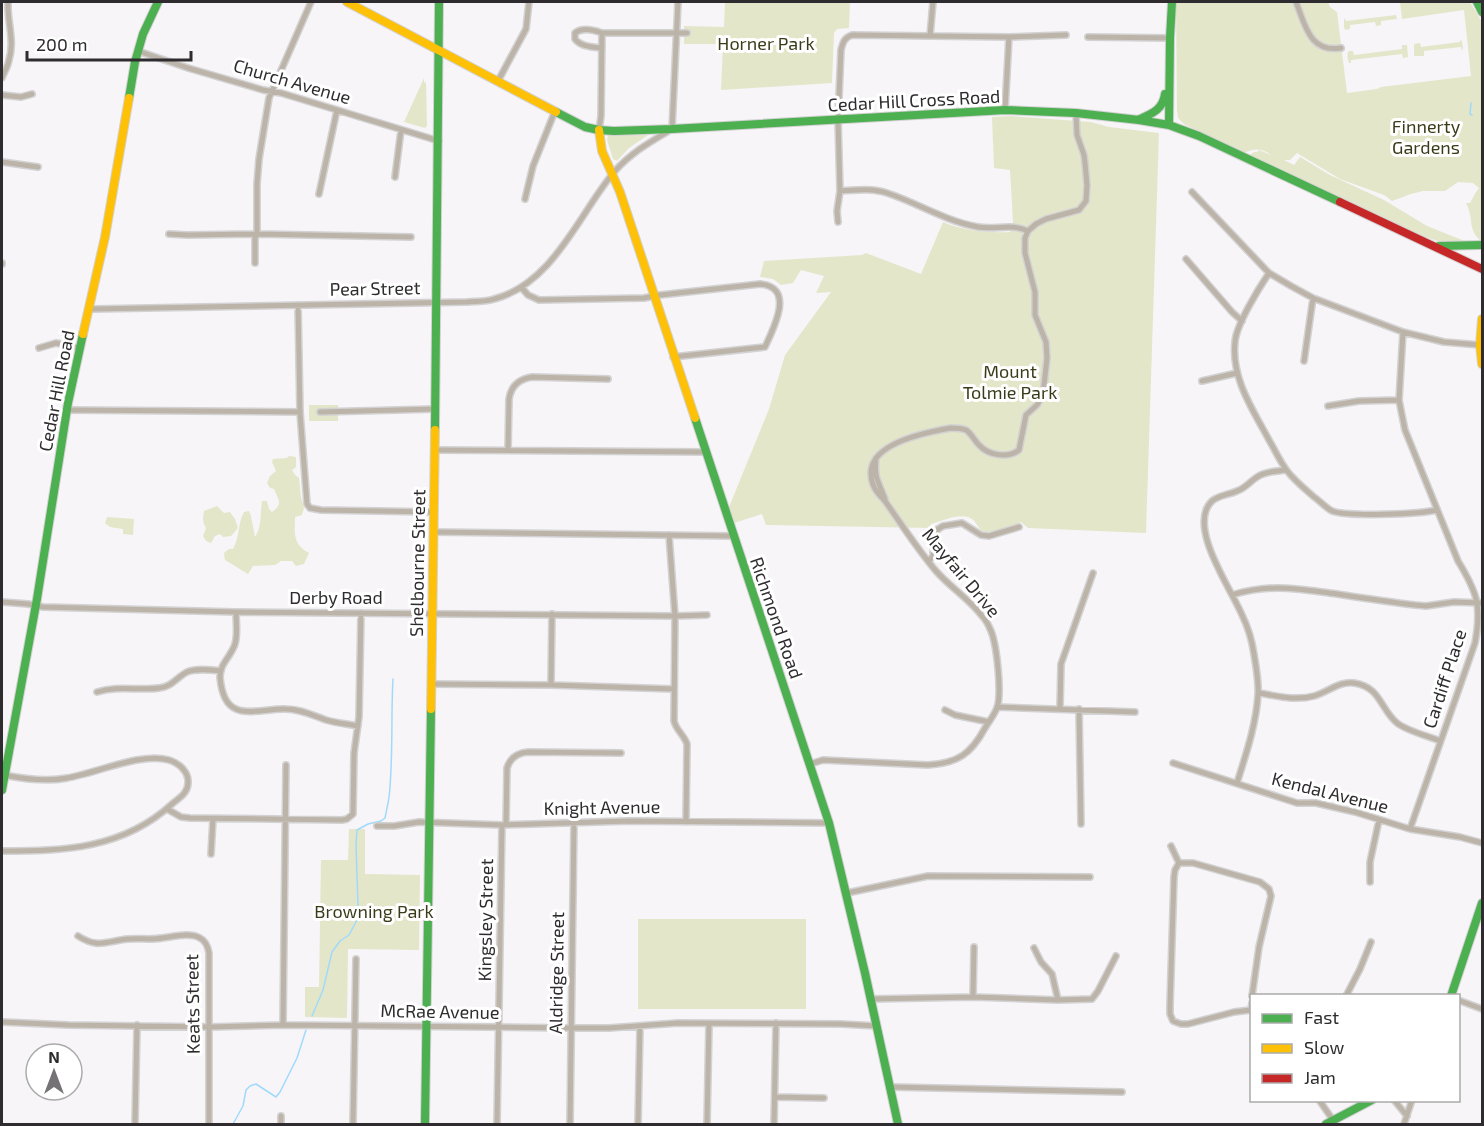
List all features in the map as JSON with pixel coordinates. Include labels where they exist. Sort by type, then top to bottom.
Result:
[{"type":"main road","name":"Cedar Hill Road","points":[[2,790],[36,606],[66,410],[105,237],[135,62],[158,2]]},
{"type":"main road","name":"Cedar Hill Cross Road","points":[[347,2],[585,127],[599,130],[672,129],[1005,110],[1076,114],[1169,125],[1209,141],[1479,267]]},
{"type":"main road","name":"Shelbourne Street","points":[[425,1125],[439,2]]},
{"type":"main road","points":[[1169,125],[1172,2]]},
{"type":"main road","points":[[1477,2],[1482,12]]},
{"type":"main road","points":[[1139,120],[1163,106],[1165,94],[1170,85]]},
{"type":"main road","name":"Richmond Road","points":[[599,130],[603,150],[829,823],[898,1125]]},
{"type":"main road","points":[[1435,246],[1482,245]]},
{"type":"main road","points":[[1479,267],[1482,277]]},
{"type":"main road","points":[[1482,319],[1480,345],[1482,364]]},
{"type":"main road","points":[[1451,994],[1482,903]]},
{"type":"main road","points":[[1326,1125],[1370,1102]]},
{"type":"street","points":[[2,78],[11,51],[9,2]]},
{"type":"street","points":[[255,263],[257,184],[266,112],[271,92],[311,2]]},
{"type":"street","points":[[498,81],[526,29],[529,2]]},
{"type":"street","points":[[672,129],[678,2]]},
{"type":"street","points":[[930,36],[933,2]]},
{"type":"street","points":[[1296,2],[1306,30],[1313,40],[1328,49],[1341,48]]},
{"type":"street","points":[[602,48],[578,43],[574,36],[580,30],[602,33],[687,33]]},
{"type":"street","points":[[599,130],[602,33]]},
{"type":"street","points":[[838,222],[841,50],[847,37],[852,35],[1009,37],[1066,35]]},
{"type":"street","points":[[1005,110],[1009,37]]},
{"type":"street","points":[[1088,37],[1170,38]]},
{"type":"street","name":"Church Avenue","points":[[138,51],[188,68],[281,93],[439,141]]},
{"type":"street","points":[[2,95],[21,97],[32,94]]},
{"type":"street","points":[[319,194],[337,110]]},
{"type":"street","points":[[525,199],[533,166],[555,111]]},
{"type":"street","points":[[840,191],[862,189],[885,192],[966,224],[982,227],[1020,227],[1028,231],[1046,219],[1079,210],[1086,201],[1086,171],[1077,135],[1076,114]]},
{"type":"street","name":"Pear Street","points":[[89,308],[436,303],[492,300],[521,287],[543,269],[560,250],[612,175],[637,150],[672,129]]},
{"type":"street","points":[[395,177],[401,130]]},
{"type":"street","points":[[2,162],[38,167]]},
{"type":"street","points":[[1192,192],[1269,273],[1313,298],[1403,332],[1444,342],[1480,345]]},
{"type":"street","name":"Mayfair Drive","points":[[810,764],[823,760],[942,764],[963,756],[979,740],[997,707],[996,654],[992,632],[977,610],[948,584],[877,493],[871,480],[872,462],[894,444],[951,428],[966,430],[981,447],[991,452],[1009,455],[1019,450],[1026,415],[1043,395],[1047,358],[1047,347],[1035,315],[1035,292],[1025,253],[1025,238],[1028,231]]},
{"type":"street","points":[[169,234],[411,237]]},
{"type":"street","points":[[1186,259],[1242,321]]},
{"type":"street","points":[[1269,273],[1237,330],[1235,361],[1237,373],[1250,404],[1286,470],[1294,480],[1331,510],[1348,514],[1418,513],[1437,510]]},
{"type":"street","points":[[521,287],[528,295],[539,300],[654,297],[760,284],[771,287],[776,292],[780,299],[775,324],[765,347],[674,357]]},
{"type":"street","points":[[1304,361],[1313,298]]},
{"type":"street","points":[[298,305],[300,412],[307,504],[321,510],[433,512]]},
{"type":"street","name":"Cardiff Place","points":[[1403,332],[1399,400],[1408,442],[1458,561],[1480,603],[1475,643],[1410,830]]},
{"type":"street","points":[[39,348],[56,344],[80,348]]},
{"type":"street","points":[[1202,381],[1237,373]]},
{"type":"street","points":[[508,450],[509,395],[518,381],[532,377],[608,379]]},
{"type":"street","points":[[1328,406],[1359,401],[1399,400]]},
{"type":"street","points":[[320,412],[435,409]]},
{"type":"street","points":[[66,410],[300,412]]},
{"type":"street","points":[[434,450],[705,452]]},
{"type":"street","points":[[1237,783],[1251,737],[1259,693],[1250,635],[1219,571],[1209,545],[1204,519],[1207,507],[1216,498],[1242,489],[1263,474],[1286,470]]},
{"type":"street","points":[[929,561],[933,556],[934,536],[938,529],[944,526],[962,523],[981,535],[989,536],[1019,527]]},
{"type":"street","points":[[433,532],[733,536]]},
{"type":"street","points":[[669,535],[675,616],[674,724],[687,744],[686,822]]},
{"type":"street","points":[[1060,708],[1061,664],[1093,573]]},
{"type":"street","points":[[1232,595],[1251,589],[1274,587],[1426,606],[1454,602],[1480,603]]},
{"type":"street","name":"Derby Road","points":[[2,602],[44,607],[236,612],[707,615]]},
{"type":"street","points":[[236,612],[236,642],[220,671],[224,696],[230,705],[243,711],[281,708],[297,710],[338,723],[358,726]]},
{"type":"street","points":[[167,809],[186,818],[342,820],[351,817],[354,808],[354,753],[358,726],[361,613]]},
{"type":"street","points":[[551,685],[552,614]]},
{"type":"street","points":[[97,692],[117,688],[160,688],[172,684],[192,670],[220,671]]},
{"type":"street","points":[[1259,693],[1306,698],[1322,694],[1337,685],[1352,683],[1372,690],[1392,718],[1402,726],[1440,741]]},
{"type":"street","points":[[431,684],[674,689]]},
{"type":"street","points":[[997,707],[1135,712]]},
{"type":"street","points":[[945,710],[955,715],[989,722]]},
{"type":"street","points":[[1079,710],[1081,824]]},
{"type":"street","name":"Kingsley Street","points":[[497,1125],[507,768],[516,755],[528,752],[621,753]]},
{"type":"street","points":[[2,851],[55,850],[112,840],[146,823],[167,809],[184,794],[188,781],[187,775],[177,764],[157,758],[141,759],[66,778],[31,779],[4,775]]},
{"type":"street","name":"Kendal Avenue","points":[[1173,763],[1297,803],[1316,803],[1354,812],[1410,830],[1460,837],[1482,843]]},
{"type":"street","points":[[283,1025],[286,765]]},
{"type":"street","points":[[211,854],[213,819]]},
{"type":"street","points":[[1370,882],[1370,862],[1379,820]]},
{"type":"street","name":"Knight Avenue","points":[[377,826],[419,822],[504,825],[574,822],[829,823]]},
{"type":"street","name":"Aldridge Street","points":[[570,1125],[574,822]]},
{"type":"street","points":[[1171,846],[1179,863]]},
{"type":"street","points":[[1179,863],[1193,863],[1260,882],[1269,889],[1270,897],[1258,947],[1252,994]]},
{"type":"street","points":[[1179,863],[1174,877],[1170,1005],[1173,1021],[1188,1024],[1234,1012],[1250,1011]]},
{"type":"street","points":[[846,893],[928,876],[1090,877]]},
{"type":"street","name":"Keats Street","points":[[78,936],[86,942],[98,944],[127,939],[157,939],[184,935],[200,938],[205,942],[209,950],[209,1125]]},
{"type":"street","points":[[1347,994],[1371,942]]},
{"type":"street","points":[[973,997],[974,947]]},
{"type":"street","points":[[1034,948],[1041,962],[1052,974],[1058,1000]]},
{"type":"street","points":[[871,999],[973,997],[1092,999],[1098,992],[1116,956]]},
{"type":"street","points":[[353,1125],[356,958]]},
{"type":"street","points":[[1460,1001],[1482,1009]]},
{"type":"street","name":"McRae Avenue","points":[[2,1022],[210,1027],[283,1025],[609,1028],[659,1024],[776,1023],[877,1026]]},
{"type":"street","points":[[774,1125],[776,1023]]},
{"type":"street","points":[[707,1125],[709,1024]]},
{"type":"street","points":[[135,1125],[137,1025]]},
{"type":"street","points":[[638,1125],[640,1026]]},
{"type":"street","points":[[890,1087],[1122,1092]]},
{"type":"street","points":[[775,1097],[824,1098]]},
{"type":"street","points":[[1320,1102],[1334,1120]]},
{"type":"street","points":[[1395,1102],[1407,1116]]},
{"type":"street","points":[[1404,1125],[1412,1102]]},
{"type":"street","points":[[281,1116],[281,1125]]},
{"type":"green space","name":"Horner Park","points":[[725,2],[850,2],[849,28],[837,29],[834,33],[832,83],[721,90],[723,44],[684,44],[684,26],[724,27]]},
{"type":"green space","name":"Finnerty Gardens","points":[[1176,2],[1328,2],[1330,7],[1337,12],[1347,93],[1471,76],[1464,10],[1402,19],[1400,2],[1470,2],[1482,22],[1482,242],[1472,228],[1466,203],[1470,203],[1479,188],[1473,183],[1458,182],[1445,191],[1423,191],[1392,201],[1384,195],[1340,179],[1297,153],[1290,160],[1284,160],[1294,165],[1300,157],[1330,175],[1384,200],[1427,226],[1467,242],[1446,244],[1423,236],[1250,155],[1259,150],[1244,153],[1184,124],[1178,118]]},
{"type":"green space","points":[[1396,15],[1397,19],[1381,21],[1381,25],[1376,26],[1375,22],[1350,25],[1350,29],[1346,30],[1344,28],[1344,18],[1346,21]]},
{"type":"green space","points":[[1460,40],[1462,51],[1461,47],[1424,51],[1424,56],[1414,56],[1414,44],[1420,43],[1421,47],[1460,42]]},
{"type":"green space","points":[[1402,45],[1407,45],[1408,57],[1403,58],[1402,54],[1351,60],[1349,63],[1347,55],[1349,51],[1353,51],[1354,55],[1402,49]]},
{"type":"green space","points":[[424,78],[427,126],[425,128],[404,122]]},
{"type":"green space","name":"Mount Tolmie Park","points":[[1011,116],[1091,122],[1109,127],[1159,133],[1146,533],[1028,528],[1021,522],[1001,530],[984,532],[973,520],[964,516],[931,524],[931,528],[766,525],[762,514],[734,523],[729,507],[769,409],[785,355],[831,292],[816,293],[824,276],[801,270],[793,283],[781,285],[773,279],[760,277],[764,261],[866,253],[921,274],[943,222],[976,231],[1010,232],[1013,222],[1010,170],[994,168],[992,117]]},
{"type":"green space","points":[[651,133],[629,148],[617,161],[613,159],[607,140],[608,135]]},
{"type":"green space","points":[[309,405],[338,405],[338,421],[309,421]]},
{"type":"green space","points":[[296,457],[296,467],[292,470],[299,478],[304,508],[302,515],[295,517],[296,538],[300,546],[309,553],[304,564],[296,566],[292,561],[281,561],[275,565],[253,566],[248,574],[225,560],[224,553],[233,549],[244,512],[249,511],[255,537],[260,524],[262,501],[267,501],[272,512],[278,507],[279,502],[274,489],[270,488],[267,483],[276,471],[273,459]]},
{"type":"green space","points":[[217,506],[224,513],[230,512],[238,528],[231,536],[223,537],[220,534],[215,536],[211,543],[203,536],[206,528],[203,522],[204,511]]},
{"type":"green space","points":[[107,517],[134,519],[133,535],[123,534],[123,529],[110,527],[105,523]]},
{"type":"green space","name":"Browning Park","points":[[349,829],[365,829],[365,874],[420,875],[419,950],[348,949],[347,1018],[305,1017],[305,987],[319,987],[321,860],[348,860]]},
{"type":"green space","points":[[638,919],[806,919],[806,1009],[638,1009]]},
{"type":"waterway","points":[[1471,103],[1470,114],[1472,115]]},
{"type":"waterway","points":[[312,1016],[323,990],[332,952],[340,941],[349,935],[357,920],[357,830],[385,818],[391,773],[393,679]]},
{"type":"waterway","points":[[233,1124],[243,1106],[246,1090],[250,1086],[256,1084],[276,1097],[280,1092],[297,1058],[306,1030]]},
{"type":"traffic: fast","points":[[129,98],[135,62],[143,34],[158,2]]},
{"type":"traffic: fast","points":[[435,430],[439,2]]},
{"type":"traffic: fast","points":[[1169,125],[1172,2]]},
{"type":"traffic: fast","points":[[1477,2],[1482,12]]},
{"type":"traffic: fast","points":[[1140,119],[1160,107],[1165,94]]},
{"type":"traffic: fast","points":[[556,112],[585,127],[614,131],[1005,110],[1076,113],[1139,120],[1169,125],[1199,136],[1340,202]]},
{"type":"traffic: fast","points":[[1439,246],[1482,245]]},
{"type":"traffic: fast","points":[[2,790],[37,599],[68,403],[83,334]]},
{"type":"traffic: fast","points":[[695,418],[829,823],[898,1124]]},
{"type":"traffic: fast","points":[[425,1124],[431,709]]},
{"type":"traffic: fast","points":[[1452,994],[1482,903]]},
{"type":"traffic: fast","points":[[1326,1124],[1368,1102]]},
{"type":"traffic: slow","points":[[347,2],[556,112]]},
{"type":"traffic: slow","points":[[83,334],[105,237],[129,98]]},
{"type":"traffic: slow","points":[[599,130],[602,151],[620,192],[695,418]]},
{"type":"traffic: slow","points":[[1482,319],[1480,345],[1482,364]]},
{"type":"traffic: slow","points":[[431,709],[435,430]]},
{"type":"traffic: jam","points":[[1340,202],[1482,269]]}]
